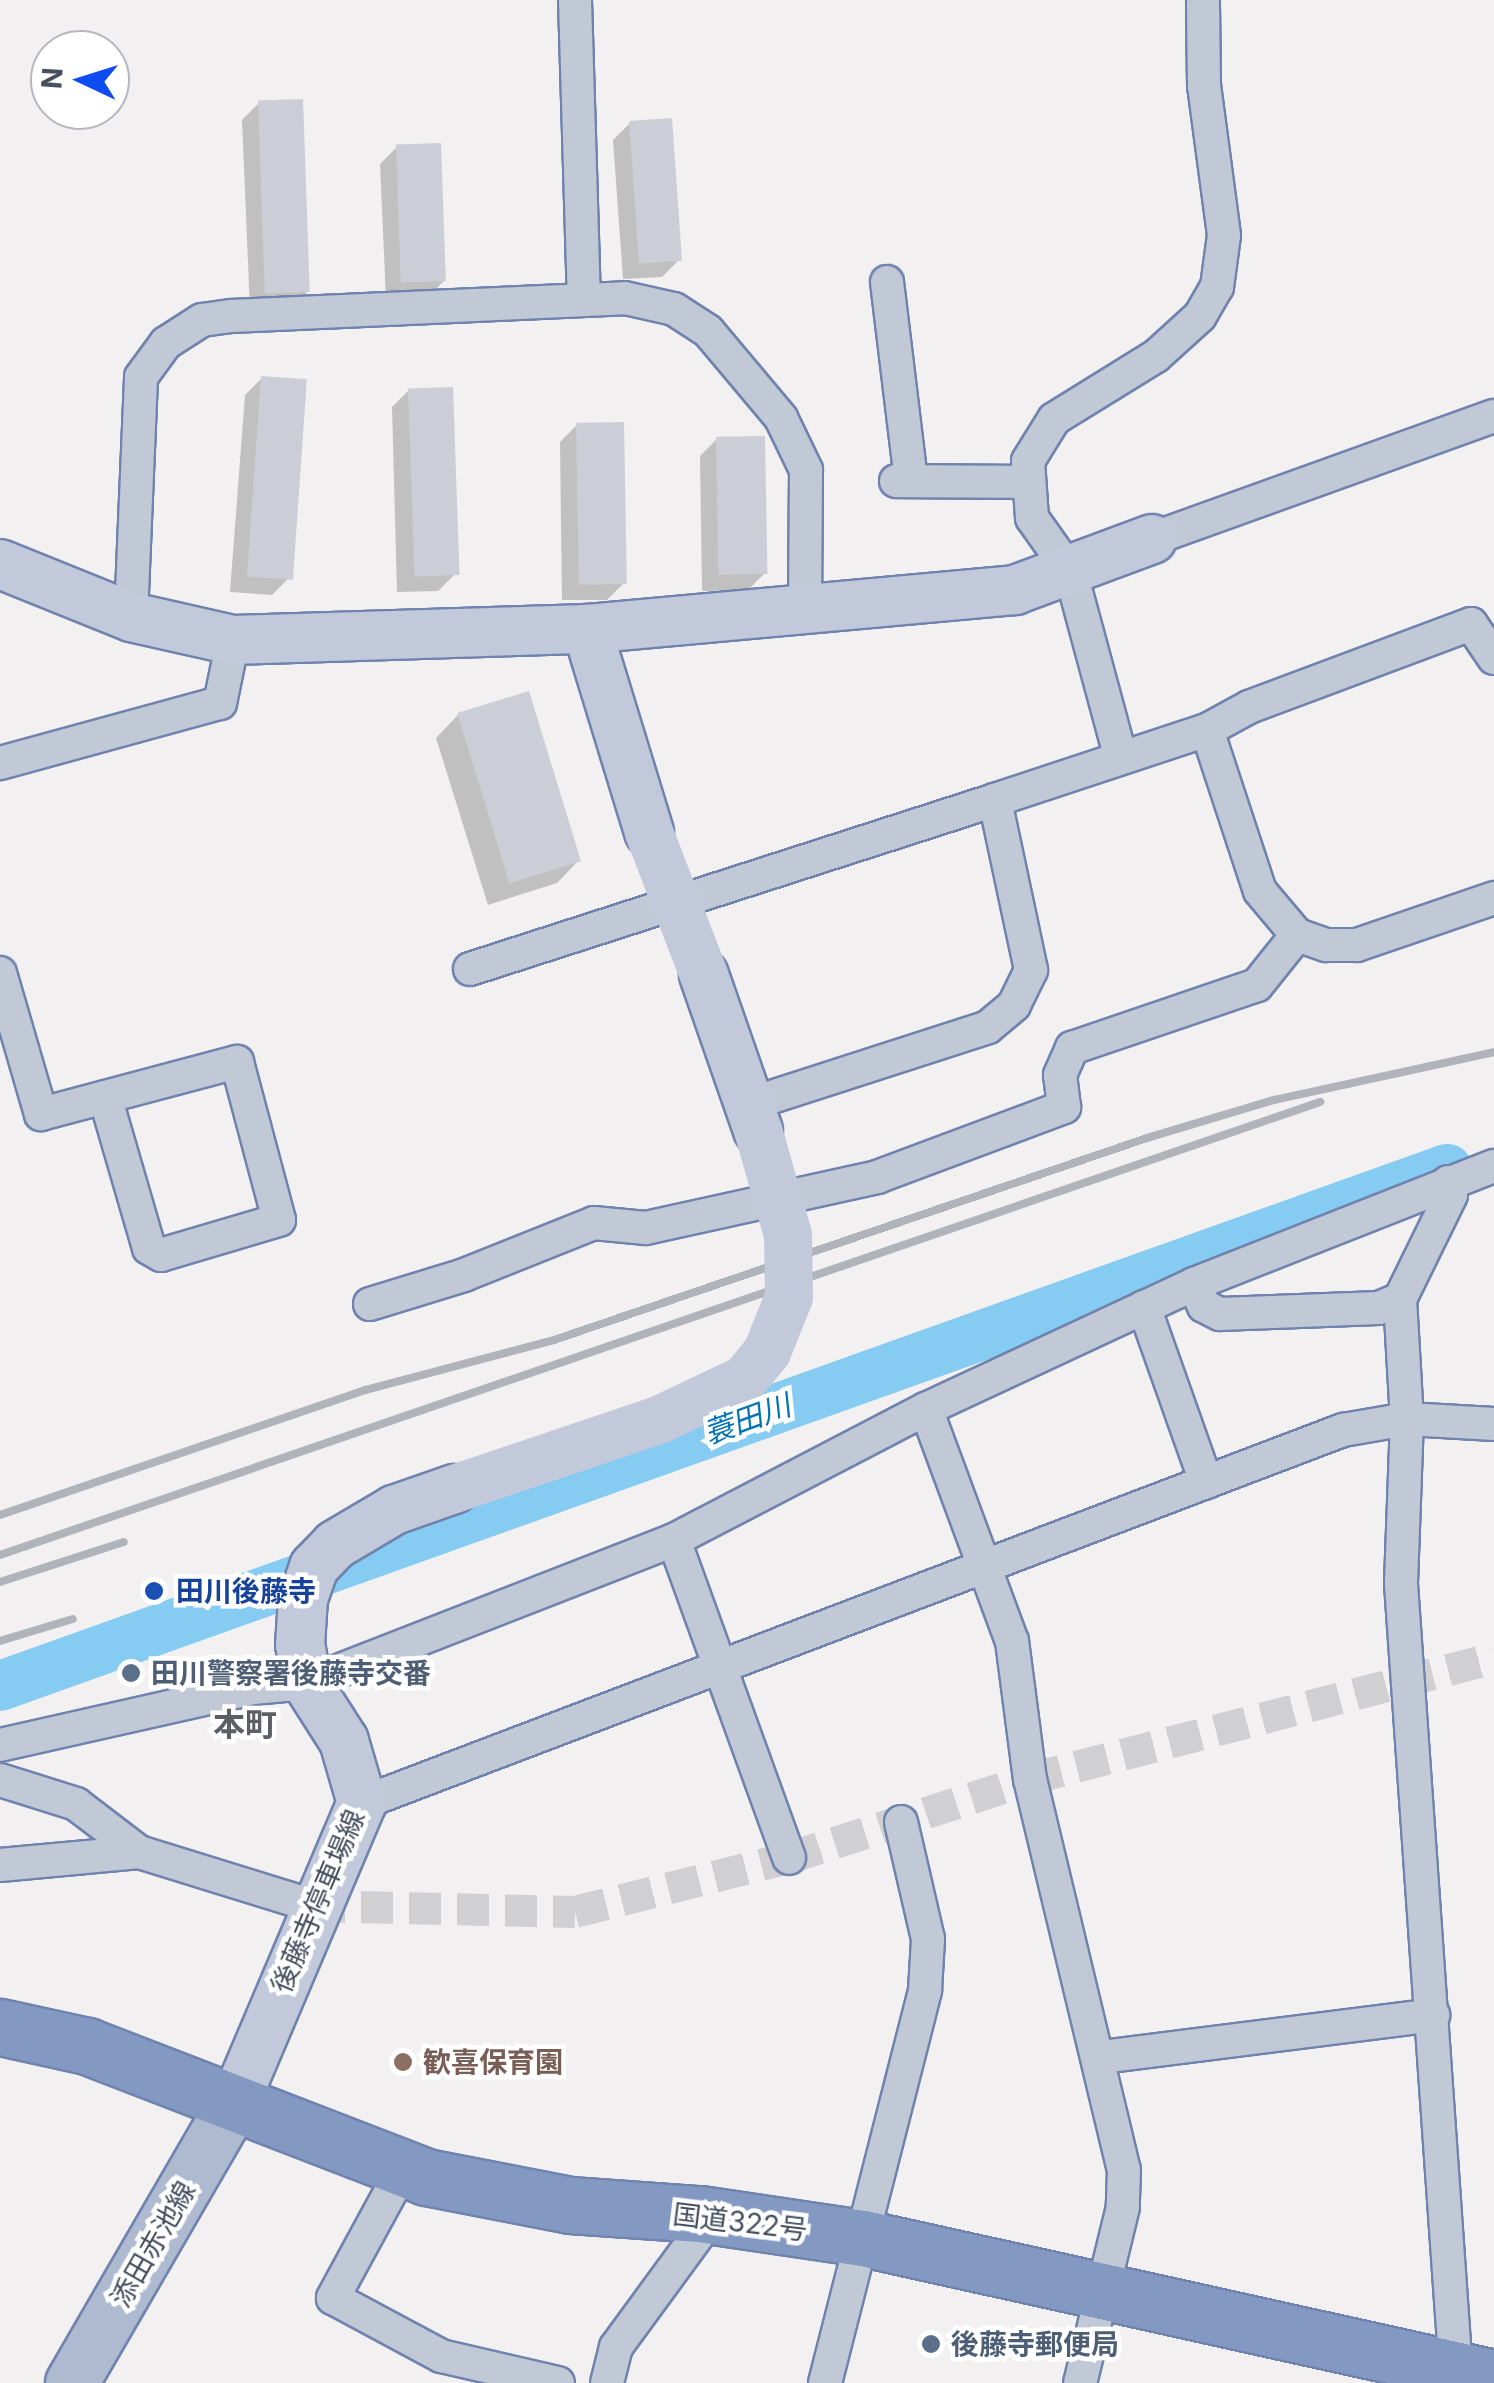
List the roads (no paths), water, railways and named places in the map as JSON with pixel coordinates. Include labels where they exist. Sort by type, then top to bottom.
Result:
[{"type":"highway","name":"国道322号","points":[[0,2028],[87,2046],[403,2168],[570,2205],[712,2216],[863,2238],[1451,2374]]},
{"type":"main road","name":"添田赤池線","points":[[72,2383],[234,2104]]},
{"type":"street","points":[[575,0],[584,299]]},
{"type":"street","points":[[1120,755],[1071,573],[1032,518],[1026,482],[1028,461],[1054,419],[1156,356],[1200,316],[1217,287],[1224,235],[1204,86],[1203,0]]},
{"type":"street","points":[[886,282],[903,481],[1026,482]]},
{"type":"street","points":[[131,617],[142,377],[166,342],[202,320],[232,316],[626,298],[674,309],[708,330],[781,418],[806,470],[805,613]]},
{"type":"street","points":[[0,564],[131,617],[233,640],[587,630],[805,613],[1015,590],[1071,573],[1152,539],[1494,416]]},
{"type":"street","points":[[470,969],[995,800],[1120,755],[1207,730],[1248,707],[1471,624],[1494,658]]},
{"type":"street","points":[[304,1664],[303,1599],[314,1567],[334,1544],[394,1510],[659,1420],[745,1380],[767,1352],[788,1296],[788,1235],[754,1117],[649,832],[587,630]]},
{"type":"street","points":[[0,763],[220,703],[233,640]]},
{"type":"street","points":[[1207,730],[1260,891],[1297,935],[1326,946],[1357,944],[1494,898]]},
{"type":"street","points":[[754,1117],[988,1027],[1014,1005],[1031,970],[995,800]]},
{"type":"street","points":[[370,1304],[464,1276],[594,1223],[646,1228],[877,1176],[1064,1107],[1060,1075],[1072,1048],[1257,985],[1297,935]]},
{"type":"street","points":[[0,972],[41,1114],[105,1097],[237,1062],[279,1220],[161,1254],[149,1248],[105,1097]]},
{"type":"street","points":[[0,1745],[253,1688],[304,1664],[674,1540],[926,1409],[1194,1284],[1494,1166]]},
{"type":"street","points":[[1448,1182],[1451,1195],[1400,1299],[1407,1419],[1401,1584],[1433,2015],[1451,2374]]},
{"type":"street","points":[[1194,1284],[1204,1306],[1220,1314],[1380,1308],[1400,1299]]},
{"type":"street","points":[[1144,1307],[1206,1482]]},
{"type":"street","points":[[926,1409],[988,1562],[1012,1642],[1030,1779],[1101,2056],[1124,2170],[1124,2207],[1080,2383]]},
{"type":"street","points":[[362,1803],[1343,1430],[1407,1419],[1494,1424]]},
{"type":"street","points":[[674,1540],[724,1667],[789,1858]]},
{"type":"street","name":"後藤寺停車場線","points":[[234,2104],[313,1906],[362,1803],[344,1741],[304,1664]]},
{"type":"street","points":[[0,1780],[76,1804],[139,1852],[313,1906]]},
{"type":"street","points":[[826,2383],[925,1990],[928,1939],[901,1822]]},
{"type":"street","points":[[0,1865],[139,1852]]},
{"type":"street","points":[[1101,2056],[1433,2015]]},
{"type":"street","points":[[403,2168],[333,2298],[441,2356],[558,2383]]},
{"type":"street","points":[[608,2383],[616,2347],[712,2216]]},
{"type":"waterway","name":"蓑田川","points":[[0,1686],[1447,1169]]},
{"type":"tunnel","points":[[313,1906],[575,1912],[789,1858],[1030,1779],[1494,1658]]},
{"type":"railway","points":[[0,1515],[365,1390],[554,1340],[1147,1138],[1274,1100],[1494,1052]]},
{"type":"railway","points":[[0,1555],[1320,1102]]},
{"type":"railway","points":[[0,1582],[124,1542]]},
{"type":"railway","points":[[0,1641],[73,1619]]},
{"type":"place","name":"田川後藤寺","points":[[154,1591]]},
{"type":"place","name":"田川警察署後藤寺交番","points":[[131,1673]]},
{"type":"place","name":"歓喜保育園","points":[[403,2062]]},
{"type":"place","name":"後藤寺郵便局","points":[[931,2344]]},
{"type":"district","name":"本町","points":[[245,1725]]}]
